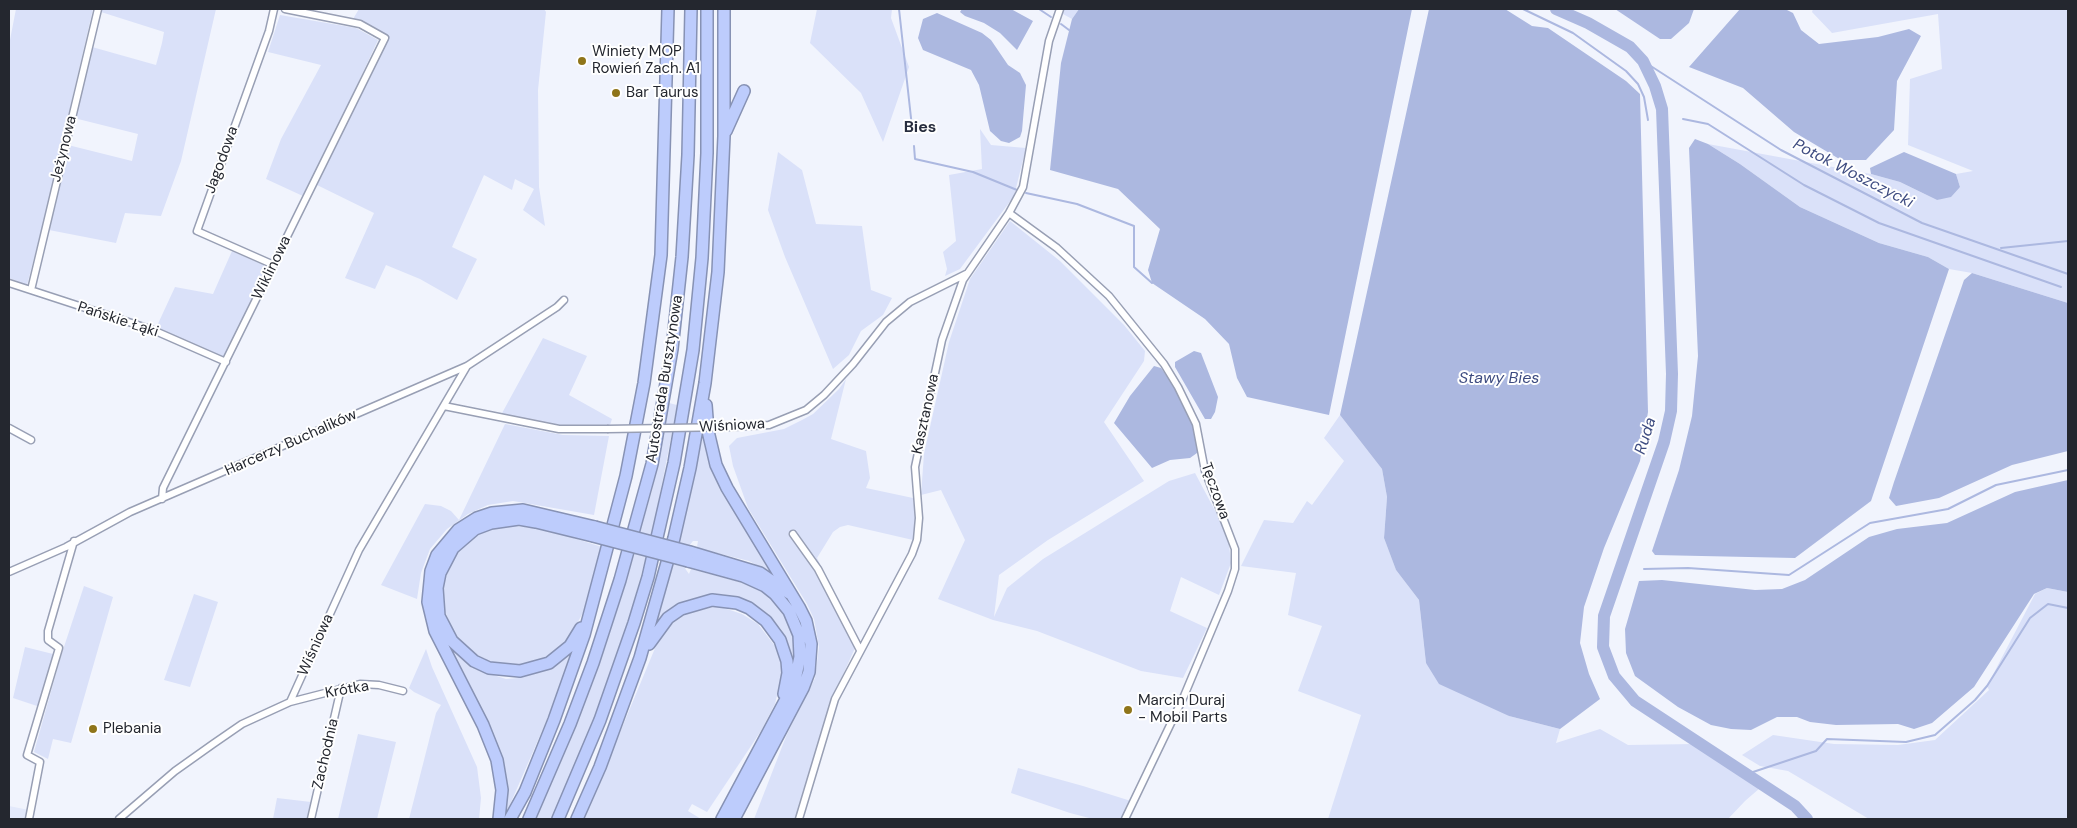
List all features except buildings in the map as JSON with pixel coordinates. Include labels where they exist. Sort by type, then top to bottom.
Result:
[{"type":"highway","points":[[510,819],[525,792],[554,720],[591,609],[626,476],[653,321],[661,255],[664,210],[668,9]]},
{"type":"highway","name":"Autostrada Bursztynowa","points":[[529,819],[570,724],[593,663],[620,580],[656,446],[672,349],[682,257],[689,136],[691,9]]},
{"type":"highway","name":"Autostrada Bursztynowa","points":[[558,819],[600,720],[634,622],[648,577],[674,463],[693,350],[702,258],[707,153],[707,9]]},
{"type":"highway","points":[[577,819],[600,767],[640,658],[674,538],[690,468],[705,383],[718,272],[724,136],[724,9]]},
{"type":"highway","points":[[724,136],[744,92]]},
{"type":"highway","points":[[705,383],[708,431],[716,465],[727,488],[785,580],[792,597],[806,621],[810,634],[811,656],[809,672],[794,706],[734,819]]},
{"type":"highway","points":[[499,819],[502,790],[497,760],[483,725],[432,624],[428,602],[431,571],[437,555],[458,530],[477,518],[492,513],[523,510],[594,532],[760,573],[792,597]]},
{"type":"highway","points":[[591,609],[578,634],[561,655],[536,668],[503,671],[474,661],[462,652],[444,628],[437,602],[440,572],[453,548],[475,529],[491,522],[511,520],[536,522],[594,532]]},
{"type":"highway","points":[[689,557],[755,580],[775,594],[790,611],[799,635],[800,658],[794,684],[722,819]]},
{"type":"highway","points":[[640,658],[659,629],[682,608],[712,600],[736,603],[749,608],[766,621],[780,640],[787,661],[788,673],[782,704]]},
{"type":"street","name":"Jeżynowa","points":[[31,290],[98,9]]},
{"type":"street","name":"Jagodowa","points":[[274,9],[269,31],[196,231],[274,265]]},
{"type":"street","name":"Wiklinowa","points":[[162,500],[163,488],[386,38],[360,24],[285,9]]},
{"type":"street","name":"Kasztanowa","points":[[798,819],[827,719],[844,679],[912,554],[917,540],[919,527],[915,480],[917,455],[942,340],[967,273],[1009,213],[1026,177],[1049,42],[1060,9]]},
{"type":"street","name":"Tęczowa","points":[[1009,213],[1058,248],[1109,296],[1164,364],[1178,387],[1196,424],[1205,471],[1235,548],[1235,570],[1228,591],[1184,696],[1125,819]]},
{"type":"street","name":"Wiśniowa","points":[[444,406],[559,429],[769,425],[806,410],[824,395],[886,322],[910,302],[967,273]]},
{"type":"street","name":"Pańskie Łąki","points":[[9,283],[153,330],[226,362]]},
{"type":"street","name":"Harcerzy Buchalików","points":[[9,572],[66,547],[130,512],[162,500],[467,366],[557,307],[564,300]]},
{"type":"street","name":"Wiśniowa","points":[[290,702],[359,550],[467,366]]},
{"type":"street","points":[[9,428],[31,440]]},
{"type":"street","points":[[793,534],[818,569],[860,650]]},
{"type":"street","points":[[29,819],[40,762],[27,755],[58,648],[48,640],[48,631],[74,541]]},
{"type":"street","name":"Krótka","points":[[290,702],[360,684],[379,685],[404,691]]},
{"type":"street","name":"Zachodnia","points":[[311,819],[341,688]]},
{"type":"street","points":[[119,819],[175,771],[242,724],[290,702]]},
{"type":"shaded area","points":[[16,9],[93,9],[27,285],[9,278],[9,45]]},
{"type":"shaded area","points":[[102,9],[216,9],[181,161],[161,216],[125,213],[116,243],[49,230],[68,145],[132,161],[138,134],[74,118],[92,47],[156,65],[162,43],[164,32],[101,12]]},
{"type":"shaded area","points":[[359,9],[544,9],[546,12],[538,90],[539,187],[545,226],[523,210],[534,189],[515,179],[512,190],[484,175],[452,247],[477,259],[457,300],[420,279],[386,265],[375,289],[345,278],[374,213],[317,185],[386,41],[366,25],[353,19]]},
{"type":"shaded area","points":[[817,9],[892,9],[891,18],[909,67],[883,142],[861,93],[810,43]]},
{"type":"shaded area","points":[[1054,9],[1079,9],[1072,19]]},
{"type":"shaded area","points":[[1813,9],[2068,9],[2068,303],[1972,273],[1949,269],[1928,257],[1879,243],[1800,207],[1740,164],[1708,144],[1871,174],[1900,182],[1937,200],[1960,187],[1956,174],[1973,171],[1908,145],[1910,79],[1942,69],[1938,14],[1832,33],[1812,12]]},
{"type":"shaded area","points":[[280,15],[356,28],[378,40],[305,197],[266,179],[281,139],[321,65],[268,52]]},
{"type":"shaded area","points":[[980,129],[991,145],[1026,148],[1014,196],[960,269],[945,276],[947,269],[943,252],[956,241],[949,175],[982,169]]},
{"type":"shaded area","points":[[778,152],[802,170],[816,224],[862,226],[871,290],[892,298],[883,315],[861,331],[849,355],[833,369],[785,257],[768,210]]},
{"type":"shaded area","points":[[1010,221],[1060,261],[1124,325],[1145,351],[1144,361],[1104,422],[1144,481],[1048,540],[999,575],[994,617],[1007,588],[1043,559],[1169,481],[1195,473],[1228,535],[1231,563],[1219,595],[1181,577],[1170,611],[1207,628],[1183,678],[1141,671],[1037,631],[993,620],[938,599],[965,540],[941,490],[921,495],[924,454],[949,342],[970,279]]},
{"type":"shaded area","points":[[232,251],[264,265],[269,271],[225,358],[156,328],[175,287],[213,294]]},
{"type":"shaded area","points":[[543,338],[587,356],[569,395],[612,419],[610,425],[551,425],[501,415]]},
{"type":"shaded area","points":[[846,379],[831,439],[866,451],[870,478],[866,488],[913,498],[916,522],[913,540],[848,525],[840,527],[833,532],[817,558],[855,637],[859,639],[829,706],[795,819],[754,819],[787,734],[815,678],[819,647],[814,619],[807,604],[748,508],[733,466],[729,446],[737,438],[784,429],[813,414],[839,389]]},
{"type":"shaded area","points":[[669,403],[677,405],[671,438],[652,534],[625,635],[599,710],[552,819],[534,819],[583,704],[622,589],[652,491]]},
{"type":"shaded area","points":[[1340,415],[1382,469],[1387,497],[1384,538],[1396,570],[1419,600],[1426,663],[1509,716],[1560,729],[1556,743],[1600,729],[1628,745],[1694,744],[1760,788],[1728,819],[1328,819],[1361,715],[1298,691],[1322,626],[1288,615],[1296,573],[1241,566],[1264,520],[1293,523],[1307,501],[1312,505],[1344,461],[1324,438]]},
{"type":"shaded area","points":[[505,424],[563,435],[609,436],[594,515],[513,501],[488,505],[468,514],[447,529],[430,549],[421,573],[417,599],[381,585],[425,504],[441,506],[451,511],[459,520]]},
{"type":"shaded area","points":[[703,436],[712,470],[720,490],[775,575],[749,561],[701,549],[697,547],[698,541],[693,541],[689,546],[678,542]]},
{"type":"shaded area","points":[[509,525],[548,530],[602,547],[585,609],[568,640],[556,652],[527,665],[509,666],[493,663],[466,649],[455,637],[444,608],[444,581],[456,554],[480,533]]},
{"type":"shaded area","points":[[673,564],[684,567],[689,574],[691,569],[743,583],[763,592],[772,599],[780,608],[792,630],[794,653],[791,670],[789,650],[781,629],[768,614],[741,598],[720,594],[693,599],[669,610],[656,623]]},
{"type":"shaded area","points":[[84,586],[113,597],[71,743],[53,739],[48,759],[34,752],[61,656]]},
{"type":"shaded area","points":[[2047,588],[2068,592],[2068,819],[1869,819],[1788,771],[1760,766],[1742,755],[1773,735],[1834,744],[1898,745],[1935,740],[1989,690],[1987,686],[2035,594]]},
{"type":"shaded area","points":[[194,594],[218,602],[190,687],[164,680]]},
{"type":"shaded area","points":[[718,606],[742,614],[758,624],[778,650],[782,672],[780,683],[775,704],[761,731],[707,812],[692,804],[688,811],[701,819],[584,819],[658,641],[669,626],[687,613]]},
{"type":"shaded area","points":[[25,647],[53,654],[40,707],[13,698]]},
{"type":"shaded area","points":[[426,649],[432,667],[477,767],[481,798],[479,819],[409,819],[436,713],[441,705],[409,688]]},
{"type":"shaded area","points":[[451,649],[475,669],[506,679],[518,678],[518,676],[550,668],[571,653],[549,715],[505,816],[507,788],[501,754]]},
{"type":"shaded area","points":[[358,734],[396,742],[377,819],[338,819]]},
{"type":"shaded area","points":[[1018,768],[1131,801],[1122,819],[1093,819],[1070,813],[1011,793]]},
{"type":"shaded area","points":[[277,798],[311,802],[307,819],[273,819]]},
{"type":"shaded area","points":[[9,806],[29,810],[27,819],[9,819]]},
{"type":"water","points":[[962,9],[1011,9],[1033,21],[1017,50],[1000,33],[984,23],[965,16],[960,12]]},
{"type":"water","points":[[1079,9],[1412,9],[1329,415],[1247,397],[1237,378],[1229,344],[1205,319],[1152,283],[1148,270],[1160,229],[1118,189],[1050,170],[1061,63],[1072,19]]},
{"type":"water","name":"Stawy Bies","points":[[1429,9],[1505,9],[1532,26],[1548,28],[1626,81],[1640,94],[1648,412],[1640,461],[1604,548],[1584,607],[1580,643],[1589,674],[1600,699],[1560,729],[1509,716],[1439,684],[1426,663],[1419,600],[1396,570],[1384,538],[1387,497],[1382,469],[1340,415]]},
{"type":"water","points":[[1615,9],[1694,9],[1689,23],[1671,39],[1660,39]]},
{"type":"water","points":[[1740,9],[1785,9],[1793,13],[1801,30],[1819,44],[1878,37],[1909,29],[1921,36],[1897,81],[1894,130],[1866,160],[1841,160],[1794,132],[1743,88],[1689,67]]},
{"type":"water","points":[[937,13],[982,33],[991,40],[1008,65],[1020,73],[1026,85],[1020,137],[1009,143],[1001,141],[990,131],[979,85],[971,70],[923,50],[918,38],[923,19]]},
{"type":"water","points":[[1695,139],[1708,144],[1740,164],[1800,207],[1879,243],[1928,257],[1949,269],[1871,501],[1795,558],[1655,555],[1652,551],[1679,470],[1692,416],[1698,356],[1689,148]]},
{"type":"water","points":[[1904,152],[1956,174],[1960,187],[1951,197],[1937,200],[1900,182],[1871,174],[1870,168]]},
{"type":"water","points":[[1972,273],[2068,303],[2068,451],[2012,465],[1939,498],[1896,506],[1889,498],[1894,482],[1964,280]]},
{"type":"water","points":[[1194,351],[1201,353],[1218,397],[1215,412],[1211,419],[1205,419],[1175,367],[1175,362]]},
{"type":"water","points":[[1154,366],[1161,368],[1174,386],[1192,421],[1197,441],[1197,453],[1190,458],[1170,460],[1152,468],[1114,423],[1130,396]]},
{"type":"water","points":[[2068,480],[2068,592],[2047,588],[2034,594],[1974,687],[1932,723],[1914,729],[1898,724],[1836,725],[1810,722],[1797,717],[1777,717],[1751,730],[1731,729],[1711,725],[1678,707],[1635,676],[1626,653],[1625,629],[1639,581],[1662,580],[1755,590],[1782,589],[1805,580],[1869,537],[1897,529],[1947,523],[2015,492]]},
{"type":"waterway","points":[[899,9],[912,127]]},
{"type":"waterway","points":[[1039,9],[1051,17]]},
{"type":"waterway","points":[[1523,9],[1573,33],[1626,71],[1638,84],[1644,97],[1648,120]]},
{"type":"waterway","name":"Ruda","points":[[1556,9],[1588,23],[1630,47],[1643,61],[1655,86],[1662,109],[1672,374],[1671,411],[1664,442],[1604,616],[1603,647],[1614,676],[1635,701],[1795,806],[1807,819]]},
{"type":"waterway","points":[[1061,24],[1069,30]]},
{"type":"waterway","name":"Potok Woszczycki","points":[[1643,61],[1781,150],[1922,223],[2068,274]]},
{"type":"waterway","points":[[1683,119],[1708,124],[1804,185],[1879,223],[2061,287]]},
{"type":"waterway","points":[[914,146],[915,159],[973,172],[1017,190]]},
{"type":"waterway","points":[[1026,193],[1077,204],[1134,226],[1134,267],[1152,283]]},
{"type":"waterway","points":[[2001,248],[2068,241]]},
{"type":"waterway","points":[[1644,569],[1688,568],[1789,575],[1870,523],[1948,509],[1996,485],[2068,470]]},
{"type":"waterway","points":[[1747,774],[1816,751],[1827,739],[1906,742],[1935,735],[1975,700],[1987,686],[2030,618],[2048,604],[2068,608]]},
{"type":"place","name":"Winiety MOP Rowień Zach. A1","points":[[582,61]]},
{"type":"place","name":"Bar Taurus","points":[[616,93]]},
{"type":"place","name":"Marcin Duraj - Mobil Parts","points":[[1128,710]]},
{"type":"place","name":"Plebania","points":[[93,729]]},
{"type":"district","name":"Bies","points":[[920,128]]}]
